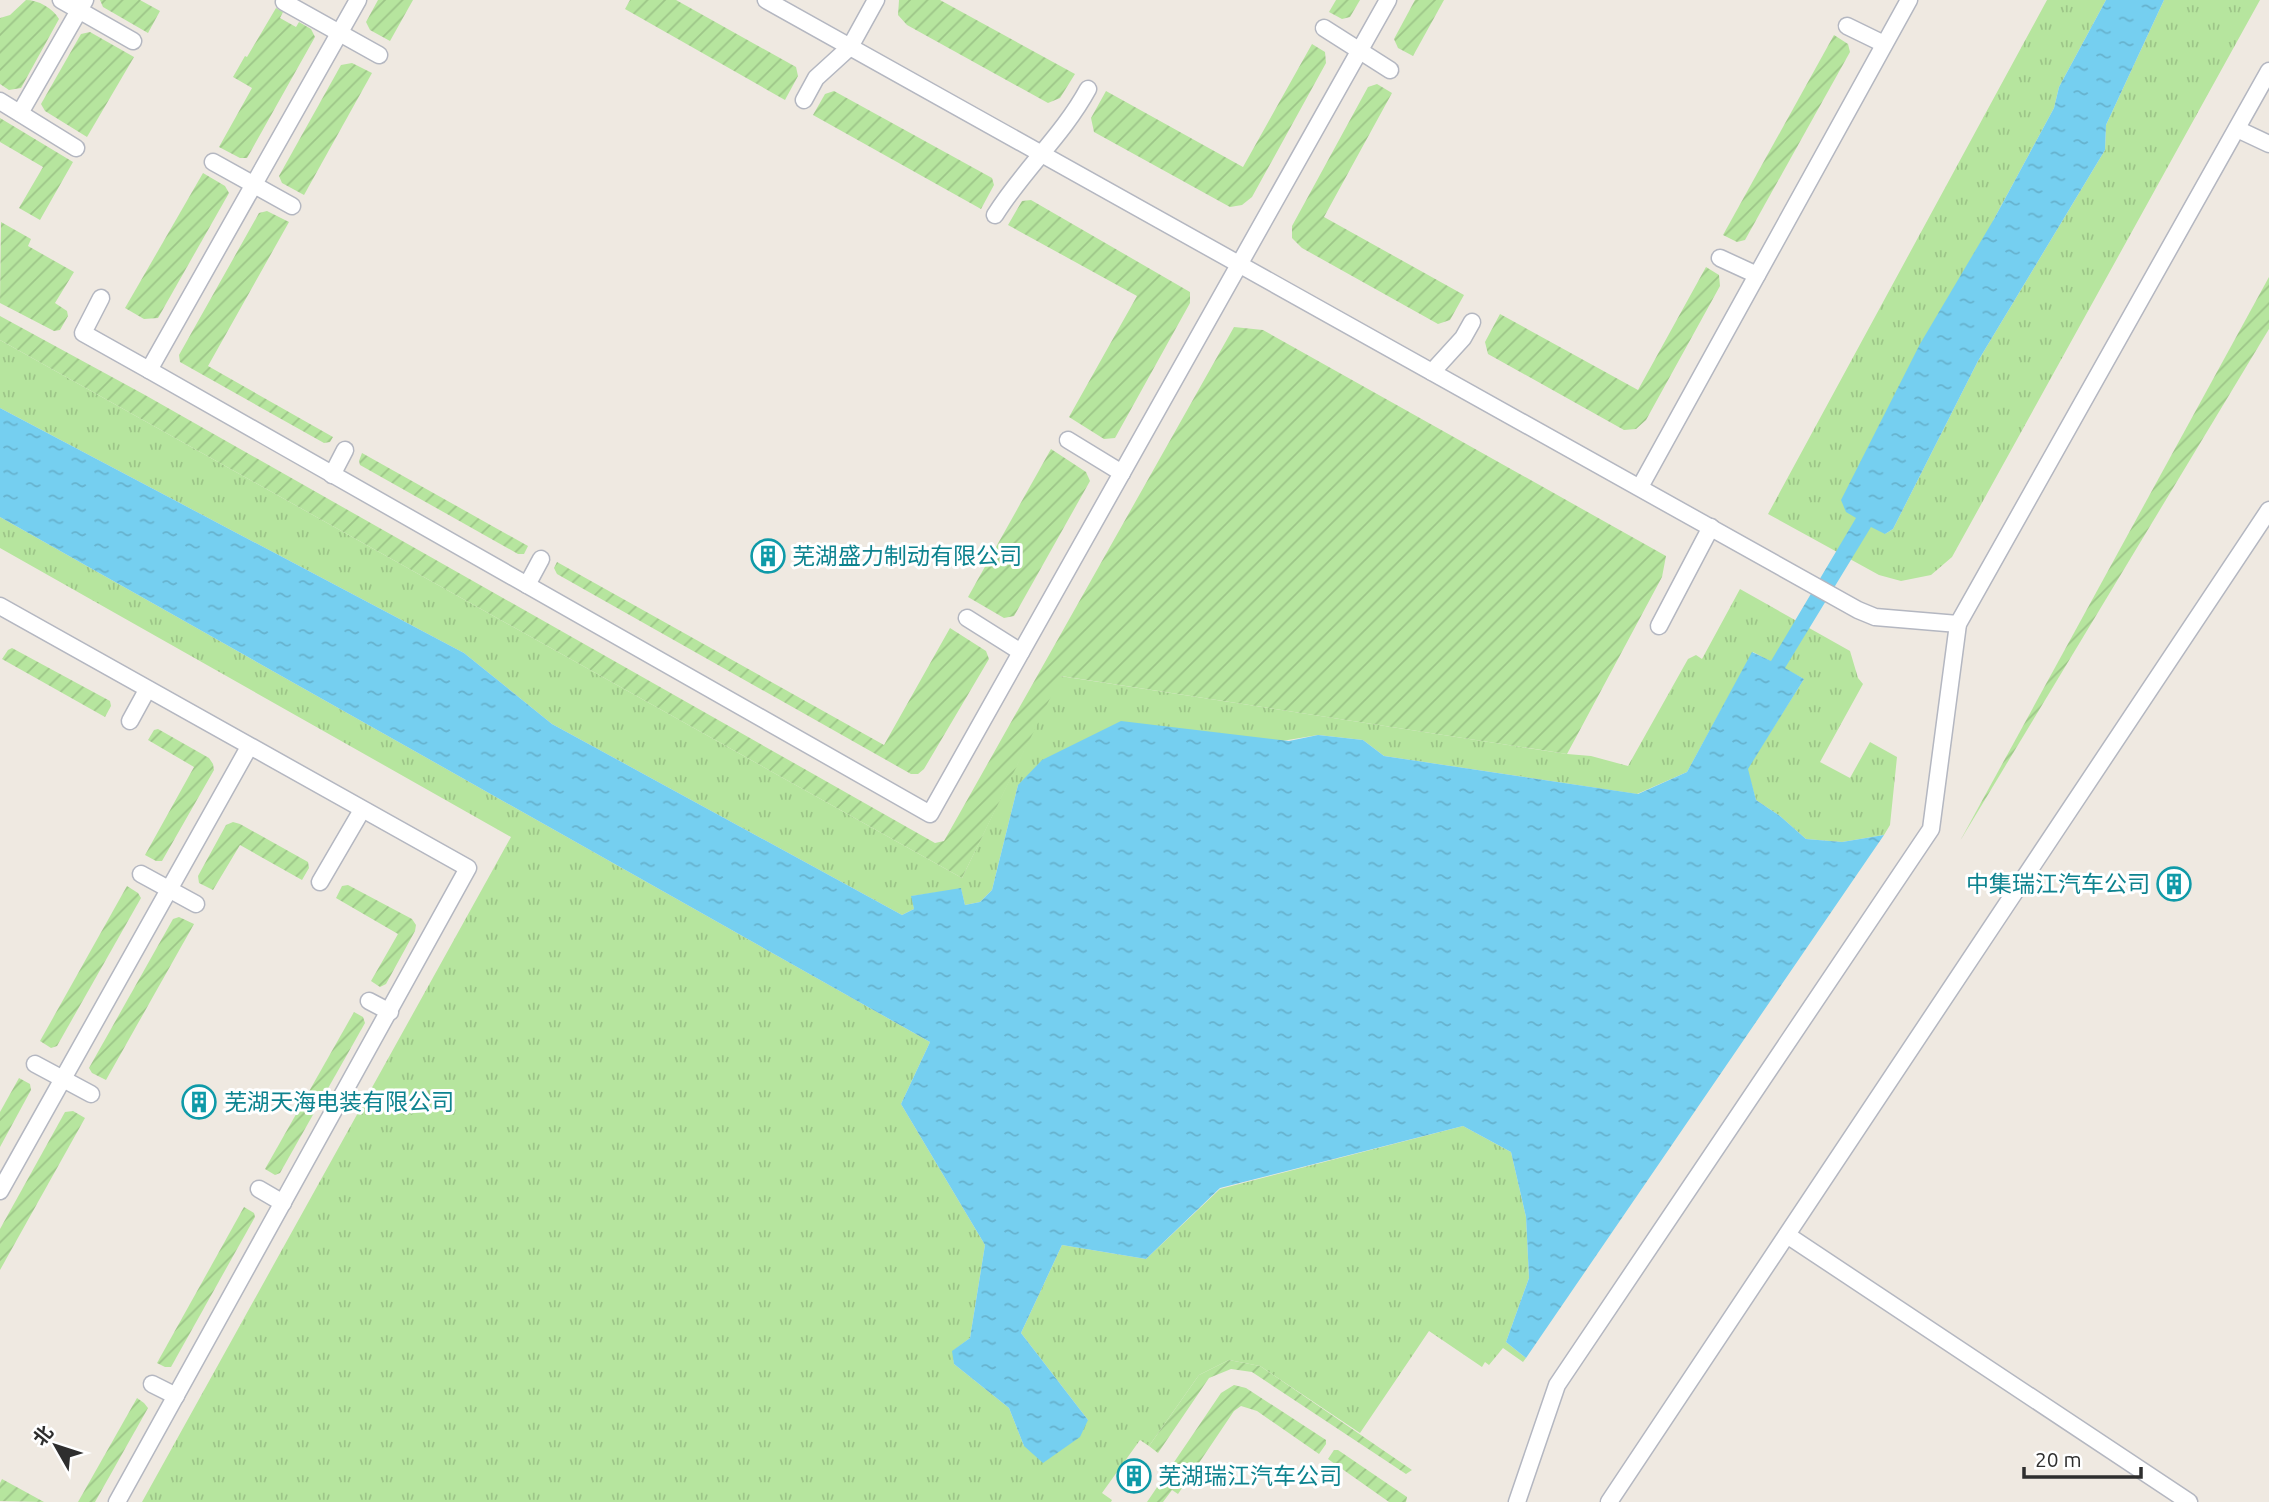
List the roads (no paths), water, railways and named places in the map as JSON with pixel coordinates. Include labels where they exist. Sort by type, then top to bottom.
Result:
[{"type":"lane","points":[[61,0],[82,5],[133,41]]},
{"type":"lane","points":[[149,370],[358,0]]},
{"type":"lane","points":[[766,0],[1857,610],[1875,617],[1958,624]]},
{"type":"lane","points":[[804,100],[816,78],[850,47],[876,0]]},
{"type":"lane","points":[[101,298],[83,333],[930,814],[1388,0]]},
{"type":"lane","points":[[1640,488],[1909,0]]},
{"type":"lane","points":[[284,2],[379,55]]},
{"type":"lane","points":[[20,113],[82,5]]},
{"type":"lane","points":[[1847,26],[1884,44]]},
{"type":"lane","points":[[1324,29],[1390,71]]},
{"type":"lane","points":[[1517,1502],[1558,1385],[1931,830],[1958,624],[2269,71]]},
{"type":"lane","points":[[995,215],[1010,191],[1074,115],[1088,89]]},
{"type":"lane","points":[[0,101],[76,148]]},
{"type":"lane","points":[[2237,129],[2269,144]]},
{"type":"lane","points":[[213,162],[292,206]]},
{"type":"lane","points":[[1720,258],[1757,275]]},
{"type":"lane","points":[[1432,372],[1463,338],[1472,323]]},
{"type":"lane","points":[[1069,440],[1122,474]]},
{"type":"lane","points":[[332,475],[345,450]]},
{"type":"lane","points":[[1609,1502],[2269,510]]},
{"type":"lane","points":[[1659,626],[1712,527]]},
{"type":"lane","points":[[527,585],[541,559]]},
{"type":"lane","points":[[2,612],[148,690],[468,869],[117,1502]]},
{"type":"lane","points":[[967,618],[1021,652]]},
{"type":"lane","points":[[130,721],[148,690]]},
{"type":"lane","points":[[0,1191],[249,747]]},
{"type":"lane","points":[[320,882],[362,810]]},
{"type":"lane","points":[[141,874],[196,904]]},
{"type":"lane","points":[[369,1001],[390,1012]]},
{"type":"lane","points":[[35,1064],[91,1094]]},
{"type":"lane","points":[[259,1189],[283,1203]]},
{"type":"lane","points":[[1787,1235],[2189,1502]]},
{"type":"lane","points":[[152,1384],[176,1396]]},
{"type":"water","points":[[2106,0],[2164,0],[2106,125],[2105,150],[1978,361],[1893,529],[1885,534],[1871,527],[1785,668],[1804,679],[1748,769],[1756,800],[1780,816],[1806,839],[1842,842],[1884,835],[1526,1358],[1506,1342],[1529,1278],[1526,1217],[1511,1152],[1463,1126],[1220,1188],[1146,1259],[1062,1245],[1021,1333],[1088,1420],[1080,1437],[1043,1463],[1024,1446],[1009,1408],[954,1364],[952,1351],[970,1338],[985,1245],[901,1104],[930,1042],[0,517],[0,408],[464,653],[552,724],[902,915],[914,909],[911,896],[961,888],[965,905],[980,902],[992,890],[1018,785],[1042,760],[1121,721],[1289,741],[1318,735],[1363,740],[1384,756],[1638,794],[1687,772],[1752,652],[1771,661],[1856,518],[1846,512],[1841,500],[1920,344],[1994,219],[2054,108],[2059,87]]},
{"type":"place","name":"芜湖盛力制动有限公司","points":[[768,556]]},
{"type":"place","name":"中集瑞江汽车公司","points":[[2174,884]]},
{"type":"place","name":"芜湖天海电装有限公司","points":[[199,1102]]},
{"type":"place","name":"芜湖瑞江汽车公司","points":[[1134,1476]]}]
